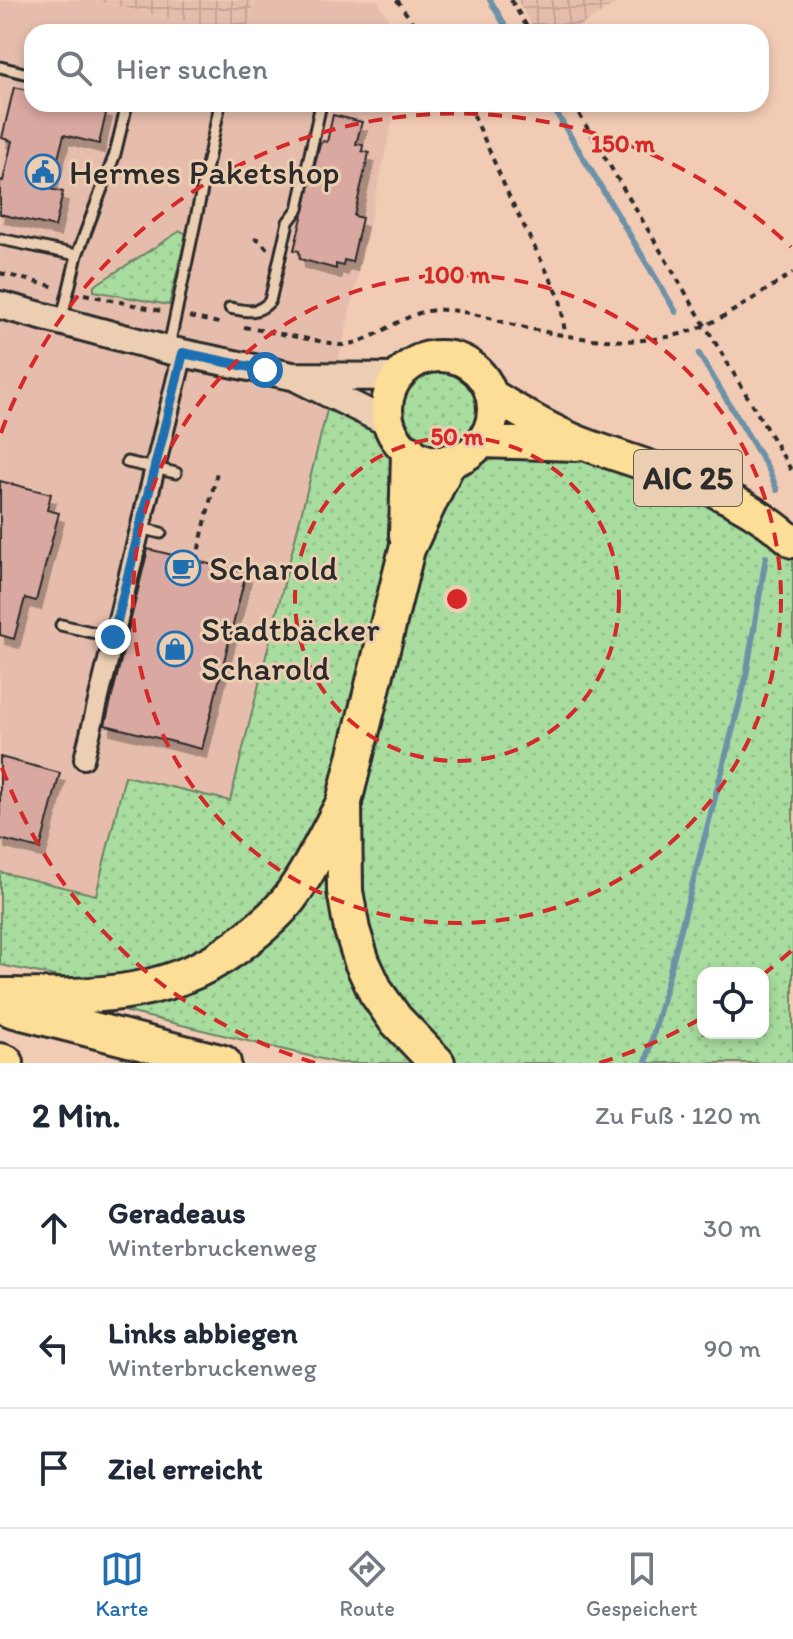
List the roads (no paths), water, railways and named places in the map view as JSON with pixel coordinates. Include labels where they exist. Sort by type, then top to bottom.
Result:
[{"type":"highway","points":[[407,549],[409,452]]},
{"type":"highway","points":[[0,996],[117,994],[162,984],[206,966],[241,944],[286,902],[313,863],[344,802],[407,549],[448,462]]},
{"type":"highway","points":[[344,802],[345,891],[362,962],[376,992],[395,1019],[437,1063]]},
{"type":"highway","points":[[0,1007],[223,1063]]},
{"type":"highway","points":[[0,1061],[6,1063]]},
{"type":"main road","points":[[451,357],[474,367],[492,395],[494,412],[482,442],[473,452],[448,462],[421,458],[409,452],[396,439],[389,423],[387,407],[397,377],[410,365],[425,358],[451,357]]},
{"type":"main road","name":"AIC 25","points":[[492,395],[588,446],[706,486],[747,508],[793,542]]},
{"type":"main road","name":"AIC 25","points":[[482,442],[588,446]]},
{"type":"street","points":[[0,305],[175,351],[292,376],[397,377]]},
{"type":"street","points":[[84,759],[154,468],[175,351]]},
{"type":"street","points":[[292,376],[389,423]]},
{"type":"lane","points":[[0,67],[24,73]]},
{"type":"lane","points":[[62,322],[77,255],[115,154],[125,112]]},
{"type":"lane","points":[[175,351],[176,314],[218,112]]},
{"type":"lane","points":[[230,308],[253,312],[263,309],[270,301],[288,222],[298,209],[319,112]]},
{"type":"lane","points":[[0,239],[77,255]]},
{"type":"lane","points":[[127,462],[176,473]]},
{"type":"lane","points":[[140,528],[161,533]]},
{"type":"lane","points":[[61,625],[113,637]]},
{"type":"waterway","points":[[490,0],[504,24]]},
{"type":"waterway","points":[[556,112],[676,312]]},
{"type":"waterway","points":[[699,354],[769,470],[777,490]]},
{"type":"waterway","points":[[646,1063],[745,682],[766,557]]},
{"type":"place","name":"Hermes Paketshop","points":[[43,172]]},
{"type":"place","name":"Scharold","points":[[183,568]]},
{"type":"place","name":"Stadtbäcker Scharold","points":[[175,649]]}]
